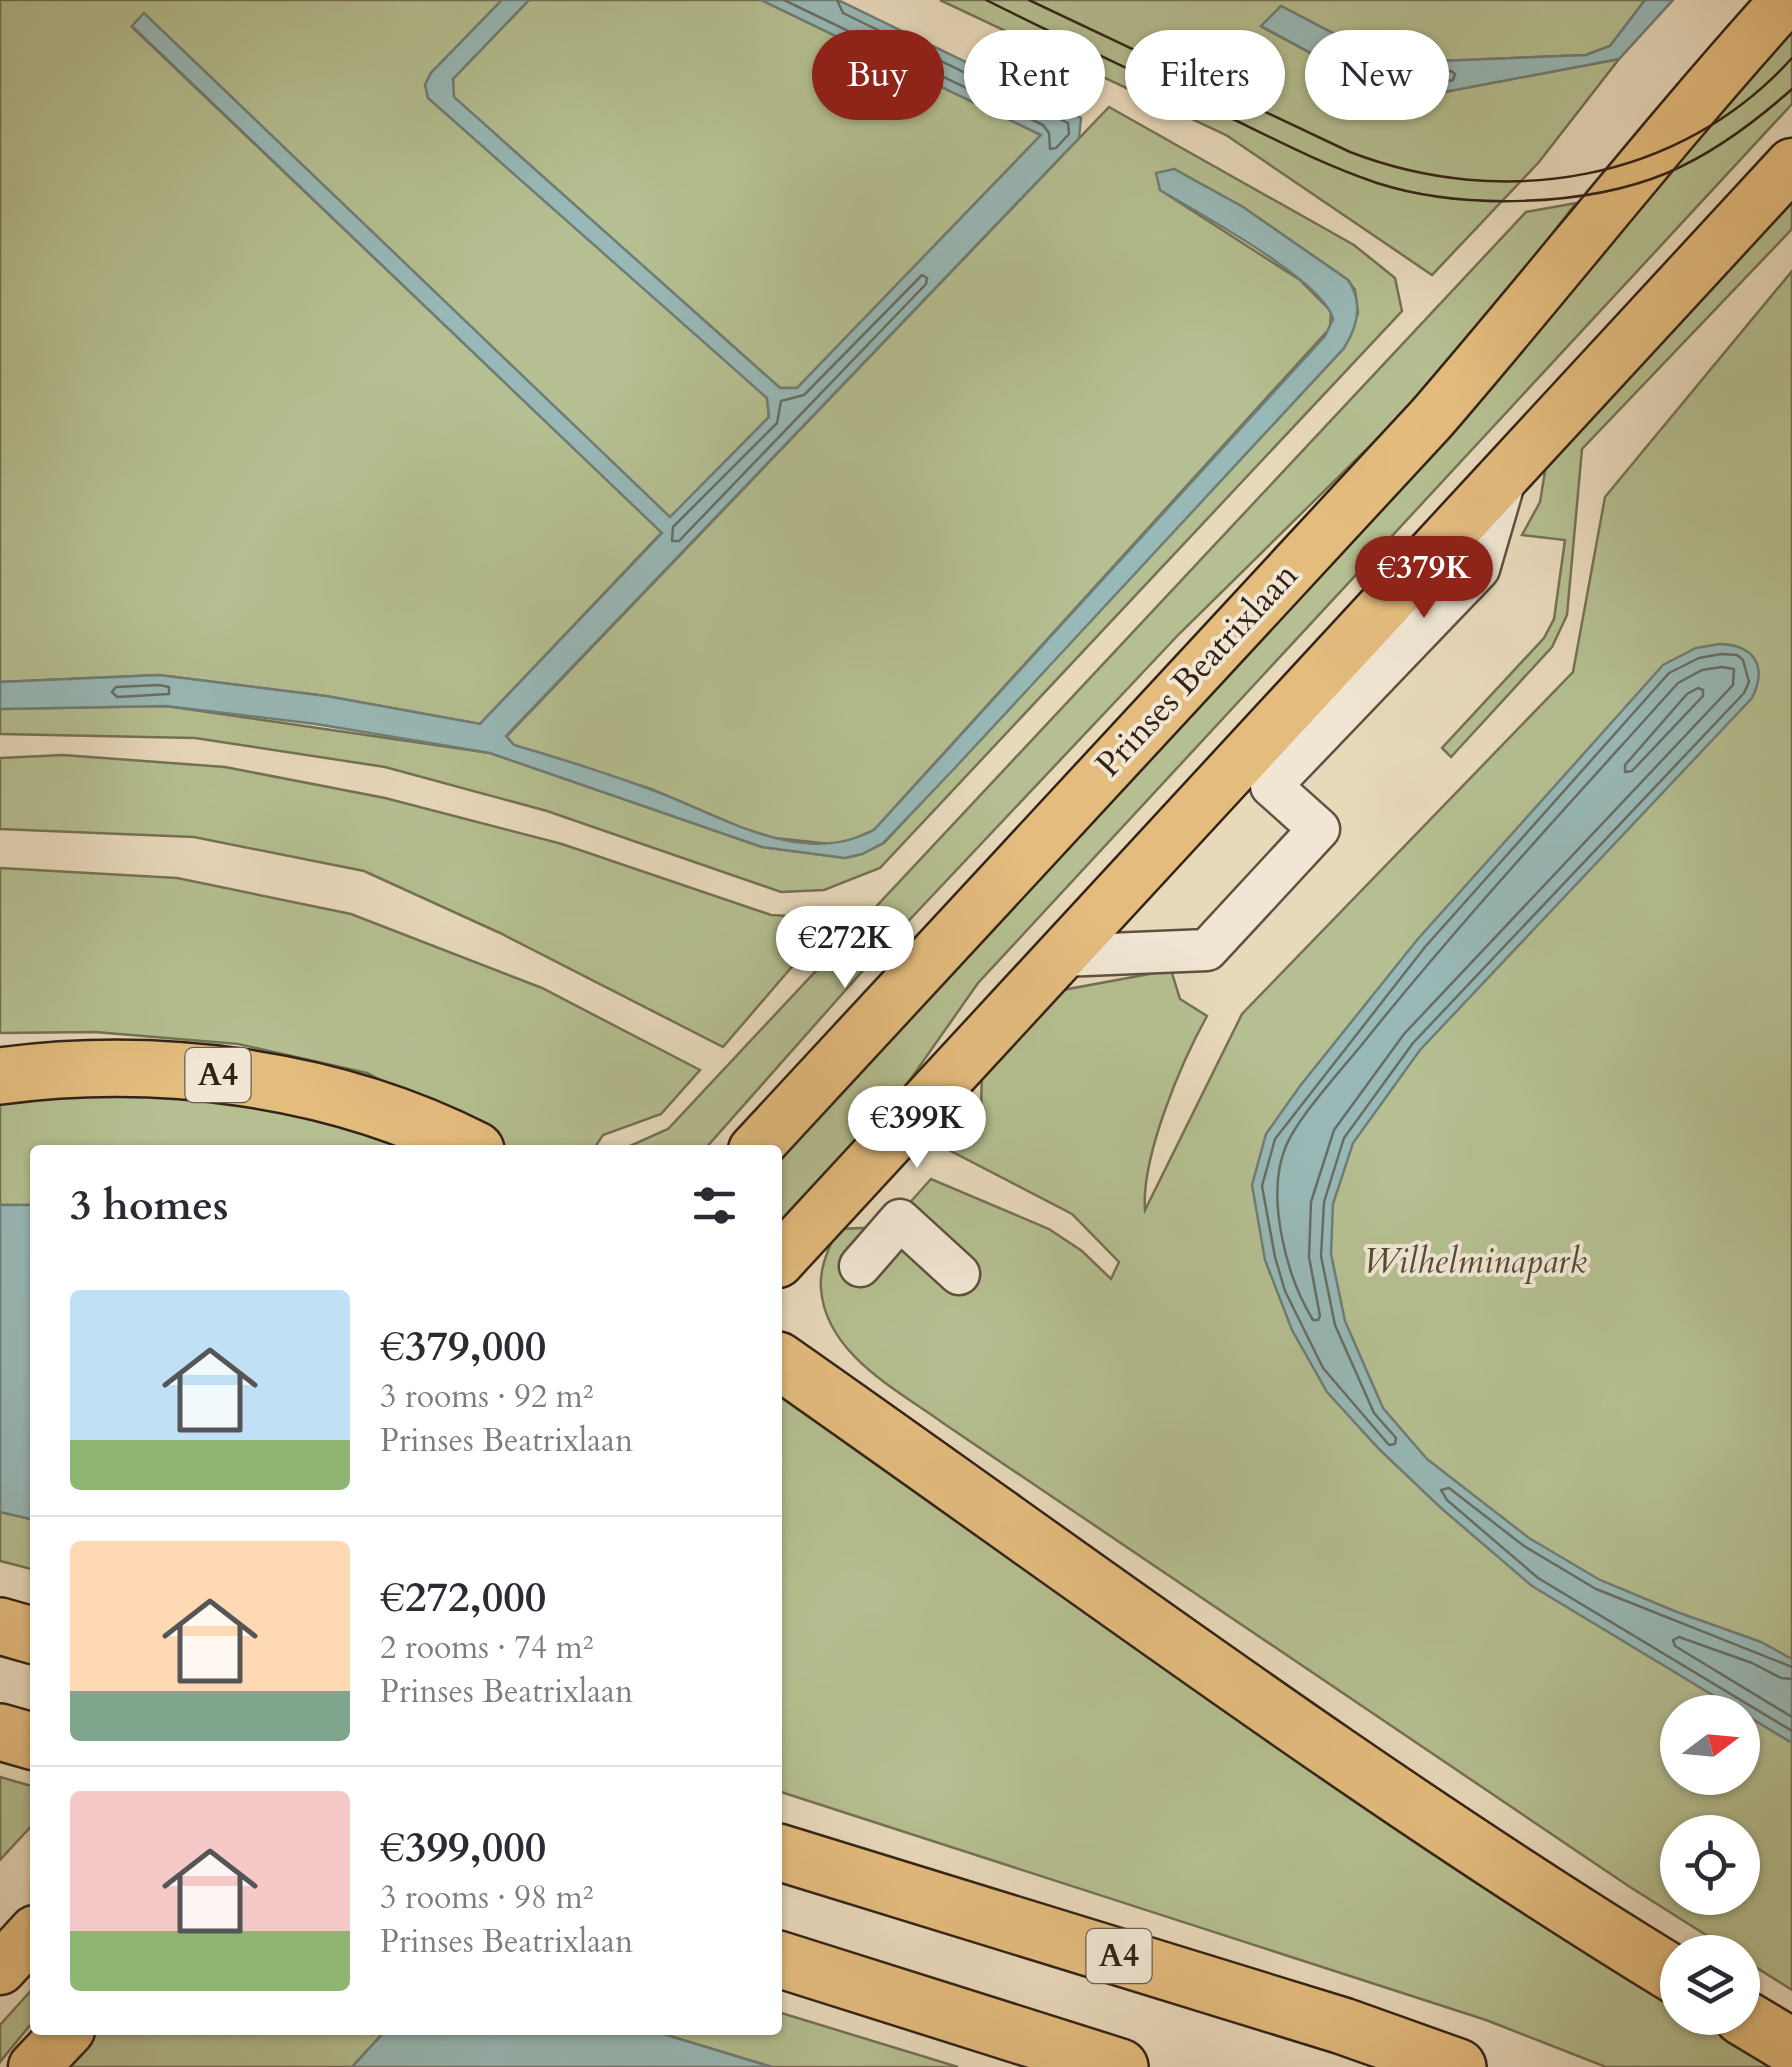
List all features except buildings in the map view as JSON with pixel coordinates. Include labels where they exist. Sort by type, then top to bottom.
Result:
[{"type":"highway","name":"A4","points":[[0,1076],[44,1070],[138,1070],[238,1077],[324,1093],[430,1127],[466,1145]]},
{"type":"highway","points":[[782,1363],[1201,1661],[1502,1865],[1660,1966]]},
{"type":"highway","points":[[0,1626],[30,1635]]},
{"type":"highway","points":[[0,1732],[30,1741]]},
{"type":"highway","name":"A4","points":[[782,1853],[1344,2026],[1458,2067]]},
{"type":"highway","points":[[782,1960],[1120,2067]]},
{"type":"highway","points":[[1760,2027],[1792,2046]]},
{"type":"main road","name":"Prinses Beatrixlaan","points":[[759,1145],[1431,419],[1622,188],[1786,0]]},
{"type":"main road","points":[[782,1258],[1792,164]]},
{"type":"main road","points":[[0,1969],[30,1936]]},
{"type":"main road","points":[[34,2067],[64,2035]]},
{"type":"lane","points":[[1062,956],[1208,950],[1319,829],[1271,786],[1480,569],[1508,470]]},
{"type":"lane","points":[[860,1266],[900,1220],[959,1274]]},
{"type":"green space","points":[[0,0],[502,0],[431,73],[425,85],[767,398],[769,417],[670,518],[144,14],[132,27],[662,532],[480,724],[326,696],[159,675],[0,682]]},
{"type":"green space","points":[[529,0],[761,0],[823,30],[812,30],[812,120],[944,120],[944,88],[964,98],[964,120],[1010,120],[1041,135],[797,388],[780,388],[453,97],[453,79]]},
{"type":"green space","points":[[940,0],[1645,0],[1610,46],[1586,55],[1449,61],[1449,30],[1327,30],[1281,6],[1262,27],[1268,30],[1125,30],[1125,87],[1105,78],[1105,30],[1004,30]]},
{"type":"green space","points":[[1792,22],[1792,104],[978,983],[891,1107],[782,1227],[782,1152]]},
{"type":"green space","points":[[1285,39],[1305,50],[1305,120],[1449,120],[1449,91],[1619,59],[1539,162],[1432,275],[1226,135],[1194,120],[1285,120]]},
{"type":"green space","points":[[1109,107],[1125,116],[1125,120],[1132,120],[1354,245],[1395,278],[1402,311],[880,868],[824,890],[781,892],[547,811],[385,767],[195,738],[0,734],[0,709],[166,706],[490,753],[762,847],[845,858],[884,843],[1344,348],[1358,313],[1355,290],[1348,280],[1243,207],[1174,169],[1160,190],[1300,280],[1331,311],[1330,328],[874,830],[840,845],[774,838],[651,789],[514,745],[506,737],[1097,120],[1105,120]]},
{"type":"green space","points":[[1576,203],[1443,374],[1180,633],[882,949],[708,1145],[632,1145],[668,1129],[1526,212]]},
{"type":"green space","points":[[1792,203],[1792,229],[1582,449],[1567,615],[1552,647],[1451,757],[1442,748],[1544,638],[1554,619],[1565,540],[1522,535],[1540,502],[1547,459]]},
{"type":"green space","name":"Wilhelminapark","points":[[1792,271],[1792,1990],[1760,1970],[1760,1935],[1706,1935],[1674,1915],[1760,1915],[1760,1815],[1660,1815],[1660,1906],[885,1383],[849,1351],[836,1333],[821,1289],[823,1266],[837,1229],[888,1227],[931,1179],[1049,1229],[1082,1251],[1111,1279],[1119,1262],[1072,1214],[943,1147],[981,1113],[982,1067],[1063,990],[1171,970],[1180,999],[1207,1016],[1175,1084],[1156,1138],[1145,1188],[1145,1210],[1242,1014],[1573,672],[1605,497]]},
{"type":"green space","points":[[63,755],[225,767],[385,798],[562,844],[771,915],[805,917],[814,941],[723,1047],[500,933],[364,871],[194,837],[0,829],[0,758]]},
{"type":"green space","points":[[0,868],[177,878],[351,914],[542,988],[700,1070],[661,1114],[603,1135],[596,1145],[502,1145],[367,1073],[238,1044],[95,1032],[0,1033]]},
{"type":"green space","points":[[0,1089],[292,1104],[419,1145],[30,1145],[30,1205],[0,1205]]},
{"type":"green space","points":[[782,1382],[1660,1986],[1660,2035],[1738,2035],[1792,2067],[1606,2067],[1486,2020],[782,1792]]},
{"type":"green space","points":[[0,1512],[30,1519],[30,1569],[0,1561]]},
{"type":"green space","points":[[0,1777],[30,1786],[30,1827],[0,1860]]},
{"type":"green space","points":[[30,1992],[30,2025],[0,2062],[0,2025]]},
{"type":"green space","points":[[782,2013],[958,2067],[772,2067],[666,2035],[782,2035]]},
{"type":"green space","points":[[90,2035],[381,2035],[352,2067],[61,2067]]},
{"type":"water","points":[[502,0],[529,0],[453,79],[454,97],[780,388],[797,388],[1041,135],[1010,120],[1081,120],[1079,138],[506,736],[514,745],[647,788],[759,833],[817,844],[846,841],[874,830],[1325,336],[1333,319],[1325,303],[1308,286],[1257,248],[1160,190],[1156,173],[1174,169],[1243,207],[1348,280],[1357,306],[1353,331],[1344,348],[953,770],[883,843],[862,854],[845,858],[762,847],[490,753],[316,724],[166,706],[0,709],[0,682],[159,675],[326,696],[480,724],[662,533],[132,26],[144,13],[670,517],[769,417],[767,398],[428,98],[425,85],[431,73]]},
{"type":"water","points":[[761,0],[838,0],[900,30],[823,30]]},
{"type":"water","points":[[1645,0],[1673,0],[1619,59],[1449,91],[1449,61],[1586,55],[1610,46]]},
{"type":"water","points":[[1281,6],[1327,30],[1305,30],[1305,50],[1285,39],[1285,30],[1261,26]]},
{"type":"water","points":[[944,51],[964,61],[964,98],[944,88]]},
{"type":"water","points":[[1732,645],[1749,653],[1755,659],[1759,676],[1752,698],[1420,1050],[1353,1143],[1333,1204],[1331,1254],[1345,1321],[1383,1408],[1427,1459],[1529,1538],[1600,1580],[1761,1642],[1792,1659],[1792,1743],[1760,1724],[1760,1695],[1713,1695],[1532,1586],[1379,1449],[1327,1392],[1292,1330],[1265,1260],[1252,1185],[1266,1134],[1417,940],[1663,665],[1696,648]]},
{"type":"water","points":[[0,1205],[30,1205],[30,1519],[0,1512]]},
{"type":"water","points":[[381,2035],[666,2035],[772,2067],[352,2067]]},
{"type":"tram line","points":[[986,0],[1333,166],[1377,183],[1446,198],[1523,201],[1599,193],[1634,184],[1667,173],[1717,147],[1792,89]]},
{"type":"tram line","points":[[1029,0],[1350,152],[1408,170],[1468,180],[1528,181],[1586,174],[1643,158],[1697,133],[1747,100],[1792,58]]}]
